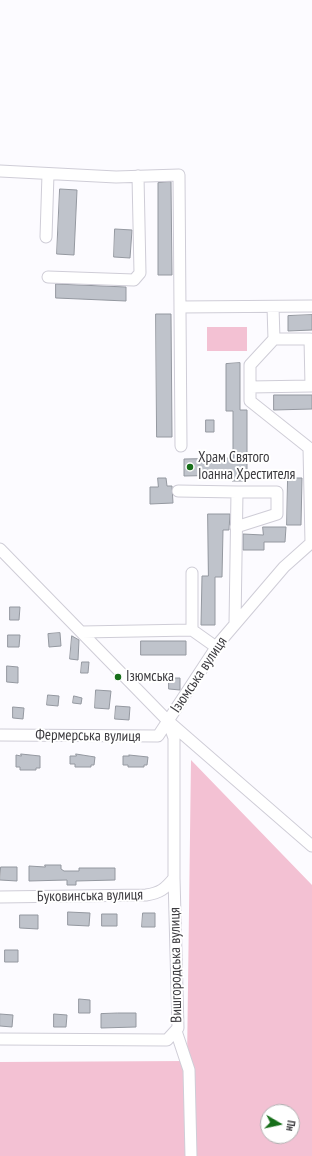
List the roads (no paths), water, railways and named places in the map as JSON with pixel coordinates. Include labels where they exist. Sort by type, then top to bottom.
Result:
[{"type":"street","points":[[0,171],[116,177],[179,176],[181,446]]},
{"type":"street","points":[[46,237],[48,174]]},
{"type":"street","points":[[48,277],[134,280],[137,277],[140,273],[143,176]]},
{"type":"street","points":[[273,306],[274,339],[250,365],[250,401],[308,444],[312,543]]},
{"type":"street","points":[[180,307],[312,306]]},
{"type":"street","points":[[250,387],[311,386],[310,339],[274,339]]},
{"type":"street","points":[[178,491],[277,492],[277,514],[236,527]]},
{"type":"street","points":[[235,624],[237,492]]},
{"type":"street","name":"Ізюмська вулиця","points":[[0,549],[168,721],[216,647],[284,567],[312,543]]},
{"type":"street","points":[[192,573],[192,630]]},
{"type":"street","points":[[82,632],[192,630],[216,647]]},
{"type":"street","points":[[168,721],[312,846]]},
{"type":"street","name":"Фермерська вулиця","points":[[0,735],[158,736],[168,721]]},
{"type":"street","name":"Вишгородська вулиця","points":[[0,1039],[167,1040],[178,1028],[174,878],[174,738],[168,721]]},
{"type":"street","name":"Буковинська вулиця","points":[[0,897],[146,895],[158,893],[164,890],[174,878]]},
{"type":"street","points":[[176,1031],[189,1070],[191,1156]]},
{"type":"place","name":"Храм Святого Іоанна Хрестителя","points":[[190,467]]},
{"type":"place","name":"Ізюмська","points":[[118,677]]}]
